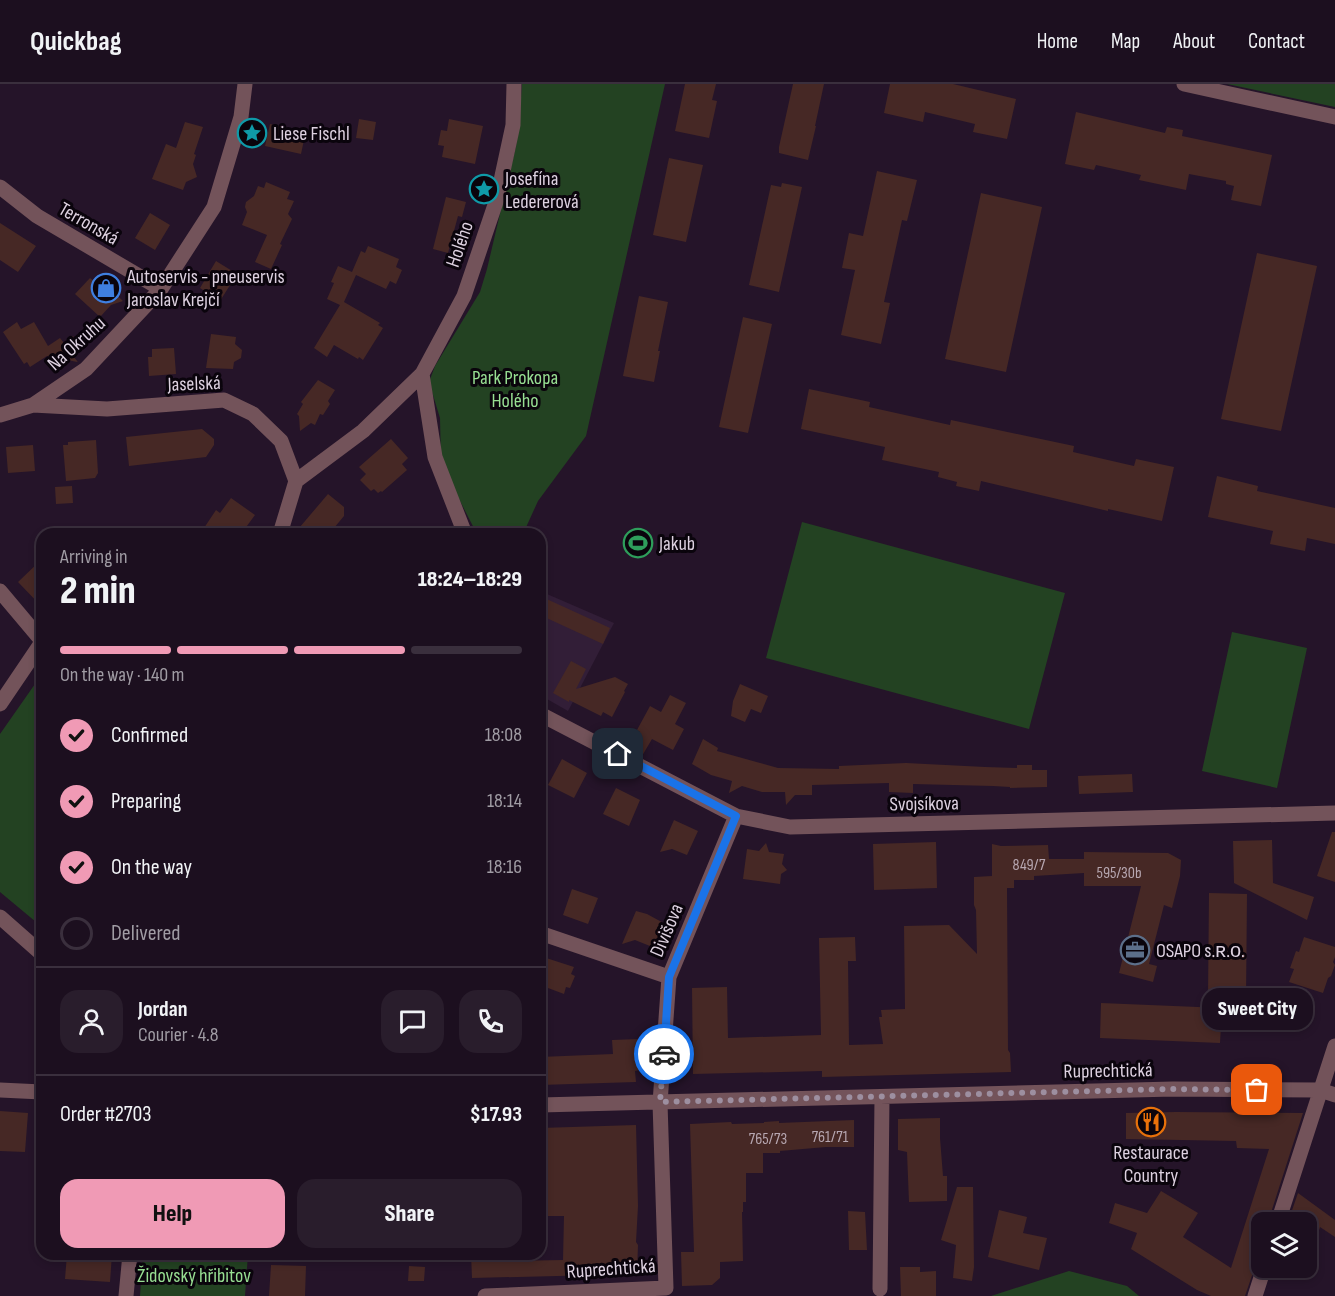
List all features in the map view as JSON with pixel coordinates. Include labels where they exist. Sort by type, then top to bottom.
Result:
[{"type":"street","name":"Na Okruhu","points":[[0,415],[33,405],[86,369],[161,289],[214,207],[241,117],[245,84]]},
{"type":"street","name":"Holého","points":[[296,481],[363,431],[422,374],[464,296],[497,199],[513,125],[514,84]]},
{"type":"street","points":[[1185,84],[1335,117]]},
{"type":"street","name":"Terronská","points":[[0,188],[37,216],[161,289]]},
{"type":"street","points":[[422,374],[435,457],[463,528]]},
{"type":"street","name":"Jaselská","points":[[33,405],[106,409],[224,400],[253,414],[281,441],[296,481]]},
{"type":"street","points":[[282,528],[296,481]]},
{"type":"street","points":[[0,591],[36,635]]},
{"type":"street","points":[[0,704],[36,651]]},
{"type":"street","name":"Svojsíkova","points":[[546,717],[736,816],[790,826],[1335,813]]},
{"type":"street","name":"Divišova","points":[[660,1102],[669,977],[736,816]]},
{"type":"street","points":[[0,917],[36,949]]},
{"type":"street","points":[[546,935],[669,977]]},
{"type":"street","points":[[1282,1212],[1328,1092],[1335,1046]]},
{"type":"street","name":"Ruprechtická","points":[[546,1105],[1173,1089],[1328,1092]]},
{"type":"street","points":[[0,1090],[36,1092]]},
{"type":"street","points":[[880,1289],[882,1097]]},
{"type":"street","name":"Ruprechtická","points":[[485,1296],[666,1288],[660,1102]]},
{"type":"street","points":[[126,1296],[129,1260]]},
{"type":"street","points":[[1255,1296],[1261,1278]]},
{"type":"shaded area","points":[[546,594],[614,623],[568,711],[546,698]]},
{"type":"green space","name":"Park Prokopa Holého","points":[[522,84],[665,84],[586,436],[538,501],[526,528],[474,528],[441,464],[440,418],[429,382],[435,366],[480,292],[516,146]]},
{"type":"green space","points":[[1227,84],[1335,84],[1335,107]]},
{"type":"green space","points":[[802,522],[1065,593],[1029,729],[766,658]]},
{"type":"green space","points":[[1232,632],[1307,648],[1277,788],[1202,771]]},
{"type":"green space","points":[[36,683],[36,922],[0,892],[0,734]]},
{"type":"green space","name":"Židovský hřibitov","points":[[143,1260],[248,1260],[245,1296],[140,1296]]},
{"type":"green space","points":[[1069,1271],[1127,1286],[1139,1296],[991,1296]]},
{"type":"building","points":[[685,84],[716,84],[712,100],[717,101],[709,138],[675,131]]},
{"type":"building","points":[[793,84],[824,84],[808,160],[779,153]]},
{"type":"building","points":[[890,84],[953,84],[1016,99],[1007,139],[973,132],[975,124],[925,112],[923,122],[884,113]]},
{"type":"building","points":[[1076,112],[1165,133],[1167,127],[1183,130],[1182,136],[1272,155],[1261,206],[1231,200],[1234,186],[1226,184],[1226,181],[1189,174],[1186,190],[1139,180],[1141,175],[1096,165],[1094,170],[1065,164]]},
{"type":"building","points":[[359,119],[376,122],[373,140],[356,138]]},
{"type":"building","points":[[449,119],[483,126],[475,164],[442,157],[444,146],[438,145],[441,130],[447,131]]},
{"type":"building","points":[[185,122],[203,127],[194,154],[196,155],[193,164],[197,177],[186,182],[183,190],[152,179],[166,144],[176,148]]},
{"type":"building","points":[[270,124],[297,130],[295,138],[304,140],[301,154],[265,146]]},
{"type":"building","points":[[669,158],[703,165],[686,242],[653,235]]},
{"type":"building","points":[[877,171],[917,180],[907,221],[902,220],[884,302],[890,303],[881,344],[841,335],[855,270],[842,268],[849,233],[863,236]]},
{"type":"building","points":[[266,182],[290,192],[287,199],[294,201],[288,214],[292,219],[271,269],[255,262],[267,235],[242,225],[247,212],[246,202],[254,196],[258,186],[264,188]]},
{"type":"building","points":[[782,183],[802,187],[779,292],[749,285],[771,185],[781,187]]},
{"type":"building","points":[[981,193],[1042,207],[1006,372],[945,359]]},
{"type":"building","points":[[446,197],[466,202],[462,217],[458,216],[448,253],[433,249]]},
{"type":"building","points":[[150,213],[170,225],[155,250],[135,238]]},
{"type":"building","points":[[0,223],[36,246],[18,272],[0,260]]},
{"type":"building","points":[[368,246],[399,259],[396,267],[402,270],[396,284],[390,281],[386,289],[356,275],[344,302],[380,323],[378,325],[383,328],[363,360],[334,345],[327,357],[314,348],[340,305],[327,299],[334,283],[331,282],[338,266],[352,272],[361,251],[365,253]]},
{"type":"building","points":[[1257,253],[1317,266],[1281,431],[1221,419]]},
{"type":"building","points":[[216,261],[237,274],[220,301],[200,288]]},
{"type":"building","points":[[90,278],[95,282],[98,278],[123,301],[111,305],[100,317],[75,294]]},
{"type":"building","points":[[639,296],[668,302],[654,382],[623,376]]},
{"type":"building","points":[[743,317],[772,324],[748,433],[719,427]]},
{"type":"building","points":[[17,322],[21,329],[34,322],[48,346],[60,338],[64,343],[73,336],[83,349],[73,356],[78,362],[67,360],[62,364],[59,359],[47,356],[30,367],[27,362],[24,364],[3,332]]},
{"type":"building","points":[[211,334],[236,337],[235,344],[242,350],[241,358],[234,362],[233,369],[206,368]]},
{"type":"building","points":[[174,348],[176,374],[149,376],[148,357],[152,357],[152,349]]},
{"type":"building","points":[[318,380],[335,390],[328,401],[330,404],[323,415],[320,414],[315,425],[311,423],[300,431],[297,414],[303,404],[301,402]]},
{"type":"building","points":[[809,389],[870,402],[869,407],[950,425],[951,420],[1074,446],[1073,452],[1134,466],[1136,459],[1174,467],[1162,521],[1108,509],[1108,511],[981,481],[979,491],[956,486],[957,482],[938,477],[939,472],[882,460],[885,447],[801,429]]},
{"type":"building","points":[[202,429],[214,439],[214,445],[206,457],[129,466],[126,437]]},
{"type":"building","points":[[391,439],[408,458],[402,464],[407,470],[382,492],[378,493],[374,489],[371,491],[360,480],[366,474],[359,467]]},
{"type":"building","points":[[96,440],[98,473],[95,478],[66,481],[63,445],[68,445],[68,442]]},
{"type":"building","points":[[33,445],[35,471],[8,473],[6,447]]},
{"type":"building","points":[[1217,476],[1258,486],[1257,491],[1335,508],[1335,544],[1307,538],[1305,551],[1270,544],[1273,531],[1208,517]]},
{"type":"building","points":[[72,486],[73,503],[56,504],[55,487]]},
{"type":"building","points":[[328,494],[344,507],[344,516],[334,528],[299,528]]},
{"type":"building","points":[[231,498],[255,515],[245,528],[204,528],[216,510],[220,513]]},
{"type":"building","points":[[36,565],[36,601],[18,582]]},
{"type":"building","points":[[546,599],[610,628],[603,644],[546,618]]},
{"type":"building","points":[[571,661],[586,669],[576,689],[615,677],[628,684],[612,717],[603,712],[601,716],[553,693]]},
{"type":"building","points":[[740,684],[768,696],[761,713],[751,709],[745,722],[731,716],[733,701]]},
{"type":"building","points":[[670,695],[686,703],[675,724],[684,729],[673,750],[652,739],[642,756],[631,751],[640,732],[637,730],[650,706],[661,712]]},
{"type":"building","points":[[703,739],[718,748],[717,751],[778,768],[839,769],[839,766],[906,763],[1017,768],[1017,765],[1032,765],[1032,770],[1047,770],[1047,787],[1010,788],[913,784],[913,793],[889,792],[889,783],[812,785],[812,795],[795,795],[786,805],[785,792],[762,792],[742,786],[729,793],[732,781],[711,775],[692,764]]},
{"type":"building","points":[[562,759],[587,773],[574,798],[548,785]]},
{"type":"building","points":[[1132,774],[1133,792],[1079,794],[1078,776]]},
{"type":"building","points":[[616,788],[640,800],[629,826],[603,814]]},
{"type":"building","points":[[674,820],[698,831],[687,855],[672,849],[660,852]]},
{"type":"building","points":[[1332,832],[1335,832],[1335,882],[1317,876]]},
{"type":"building","points":[[1272,840],[1273,883],[1314,897],[1307,920],[1234,883],[1233,841]]},
{"type":"building","points":[[936,842],[937,888],[874,890],[873,844]]},
{"type":"building","points":[[766,843],[769,852],[784,854],[782,864],[787,870],[781,874],[780,884],[743,879],[747,849],[759,851]]},
{"type":"building","points":[[992,844],[1001,846],[1048,845],[1049,859],[1084,859],[1084,852],[1168,853],[1181,860],[1180,876],[1172,908],[1164,905],[1149,964],[1157,966],[1153,982],[1119,973],[1141,886],[1084,886],[1084,873],[1034,876],[1034,880],[1014,880],[1014,888],[1007,888],[1008,1050],[1011,1072],[822,1077],[822,1071],[693,1074],[692,988],[727,987],[728,1038],[821,1035],[819,938],[855,937],[856,961],[848,961],[849,1045],[883,1044],[879,1017],[882,1017],[881,1010],[905,1009],[904,926],[949,925],[977,954],[974,877],[992,876]]},
{"type":"building","points":[[572,889],[598,898],[588,924],[563,915]]},
{"type":"building","points":[[1209,893],[1247,894],[1246,999],[1208,998]]},
{"type":"building","points":[[636,911],[647,914],[669,926],[662,945],[652,941],[650,946],[635,940],[622,944]]},
{"type":"building","points":[[1304,937],[1335,947],[1333,962],[1335,965],[1323,993],[1289,982],[1294,969],[1290,968]]},
{"type":"building","points":[[546,958],[574,967],[571,974],[575,976],[570,988],[566,987],[564,994],[546,987]]},
{"type":"building","points":[[1101,1003],[1222,1008],[1220,1043],[1100,1038]]},
{"type":"building","points":[[639,1039],[640,1070],[635,1071],[636,1082],[546,1085],[546,1057],[613,1054],[612,1040]]},
{"type":"building","points":[[0,1111],[28,1113],[25,1152],[0,1151]]},
{"type":"building","points":[[1126,1113],[1303,1113],[1271,1212],[1251,1212],[1251,1278],[1245,1296],[1211,1296],[1197,1290],[1131,1249],[1137,1233],[1109,1223],[1115,1203],[1147,1213],[1161,1191],[1198,1213],[1183,1237],[1231,1268],[1269,1149],[1237,1148],[1236,1141],[1126,1139]]},
{"type":"building","points":[[940,1118],[943,1176],[947,1176],[947,1201],[909,1202],[907,1152],[898,1150],[898,1119]]},
{"type":"building","points":[[854,1120],[854,1147],[826,1147],[763,1153],[763,1173],[746,1173],[746,1202],[743,1202],[742,1212],[743,1261],[720,1262],[720,1278],[712,1285],[682,1286],[681,1252],[694,1252],[690,1124]]},
{"type":"building","points":[[636,1125],[637,1274],[472,1278],[471,1260],[563,1260],[564,1216],[546,1216],[546,1128]]},
{"type":"building","points":[[957,1187],[973,1187],[974,1267],[972,1281],[953,1278],[956,1245],[941,1240]]},
{"type":"building","points":[[1298,1193],[1335,1220],[1335,1237],[1320,1227],[1317,1237],[1317,1212],[1291,1212]]},
{"type":"building","points":[[999,1210],[1027,1217],[1023,1233],[1047,1238],[1039,1270],[988,1257]]},
{"type":"building","points":[[848,1211],[865,1212],[867,1250],[849,1250]]},
{"type":"building","points":[[67,1260],[112,1260],[110,1282],[65,1279]]},
{"type":"building","points":[[271,1265],[306,1266],[305,1296],[269,1296]]},
{"type":"building","points":[[409,1266],[425,1267],[424,1281],[408,1281]]},
{"type":"building","points":[[900,1267],[920,1267],[920,1272],[936,1271],[936,1296],[901,1296]]},
{"type":"way so far","points":[[664,1054],[660,1102],[1173,1089],[1257,1090]]},
{"type":"place","name":"Liese Fischl","points":[[252,133]]},
{"type":"place","name":"Josefína Ledererová","points":[[484,189]]},
{"type":"place","name":"Autoservis - pneuservis Jaroslav Krejčí","points":[[106,288]]},
{"type":"place","name":"Jakub","points":[[638,543]]},
{"type":"place","name":"OSAPO s.ʀ.ᴏ.","points":[[1135,950]]},
{"type":"place","name":"Sweet City","points":[[1257,1090]]},
{"type":"place","name":"Restaurace Country","points":[[1151,1122]]},
{"type":"route","points":[[618,754],[736,816],[669,977],[664,1054]]}]
